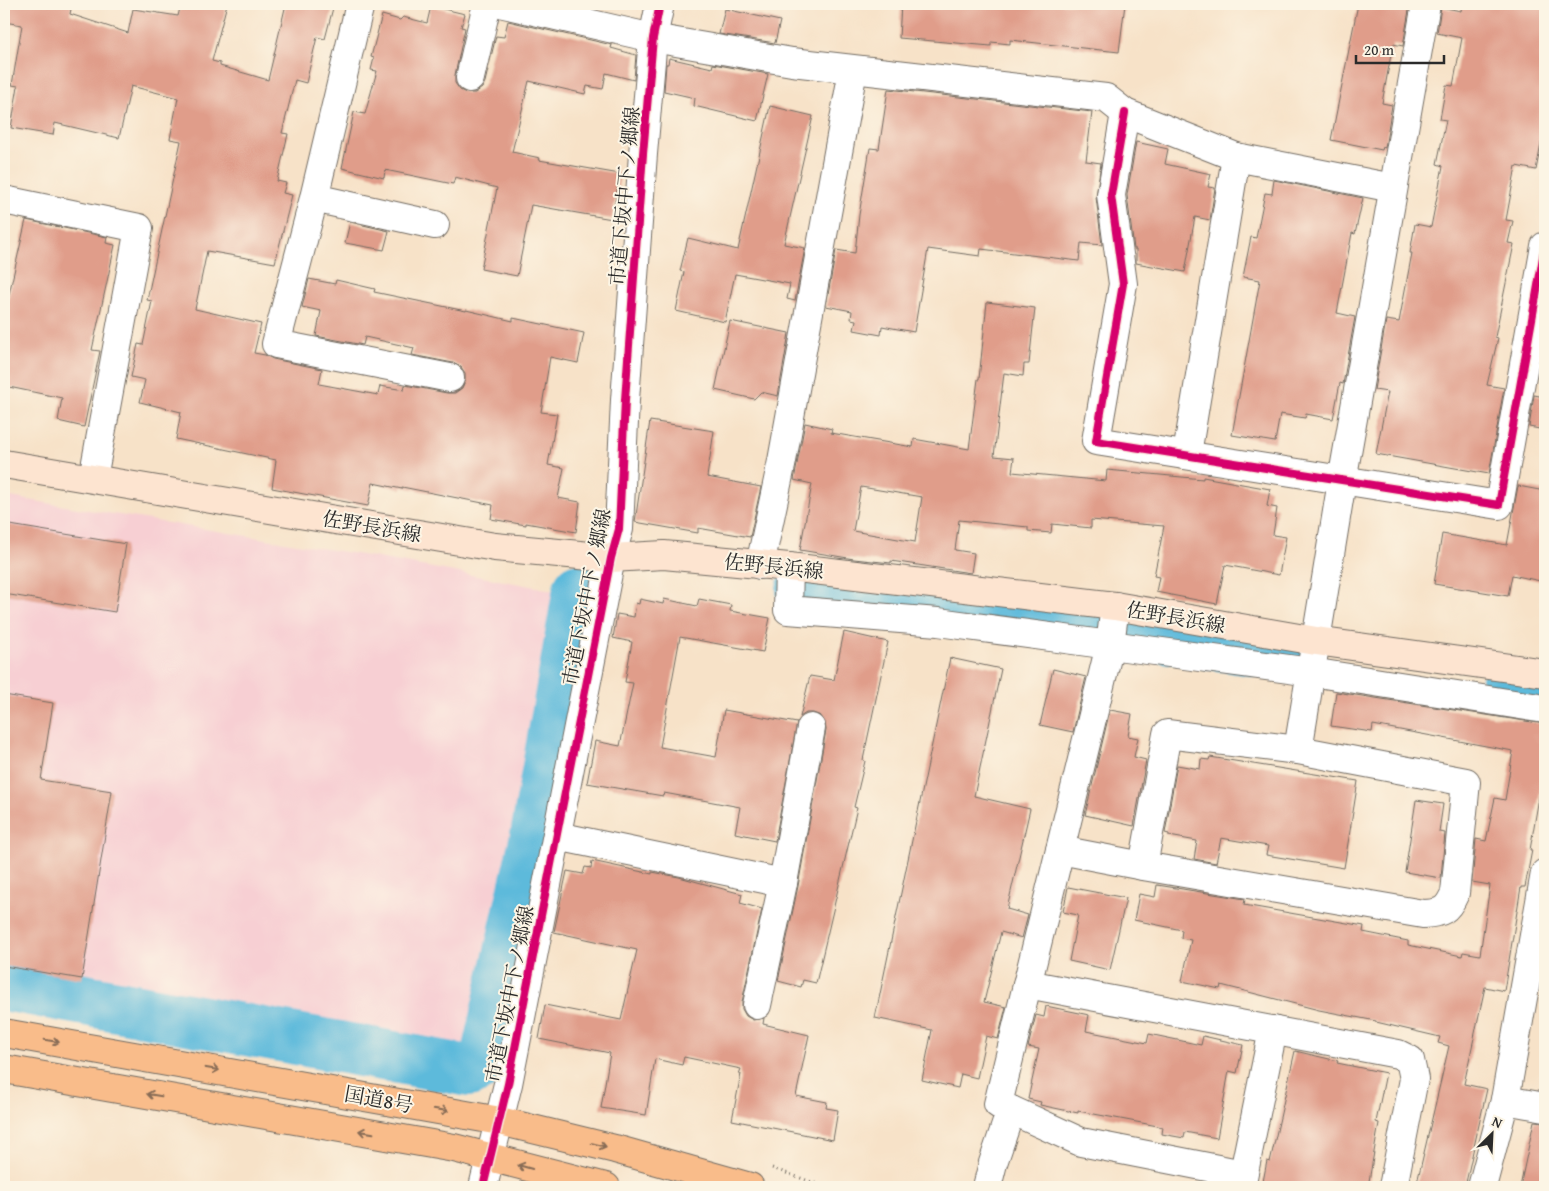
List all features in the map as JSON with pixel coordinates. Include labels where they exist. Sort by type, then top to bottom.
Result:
[{"type":"highway","name":"国道8号","points":[[4,1032],[500,1121],[615,1149],[750,1187]]},
{"type":"highway","name":"国道8号","points":[[4,1069],[454,1148],[606,1187]]},
{"type":"main road","name":"佐野長浜線","points":[[4,464],[495,547],[611,558],[664,555],[760,565],[789,581],[1112,627],[1316,641],[1545,673]]},
{"type":"street","points":[[360,4],[314,198],[276,344],[450,378]]},
{"type":"street","points":[[470,78],[487,4]]},
{"type":"street","points":[[504,4],[653,38],[792,62],[1106,98],[1125,113],[1236,157],[1393,188]]},
{"type":"street","name":"市道下坂中下ノ郷線","points":[[483,1187],[500,1121],[611,558],[619,529],[624,400],[653,38],[660,4]]},
{"type":"street","points":[[1298,750],[1342,481],[1426,4]]},
{"type":"street","points":[[760,565],[784,451],[852,70]]},
{"type":"street","points":[[1125,113],[1111,195],[1123,284],[1096,441],[1498,505],[1545,246]]},
{"type":"street","points":[[1187,454],[1236,157]]},
{"type":"street","points":[[314,198],[435,225]]},
{"type":"street","points":[[4,200],[139,228],[93,478]]},
{"type":"street","points":[[789,581],[788,610],[938,622],[1112,627],[1311,672],[1545,709]]},
{"type":"street","points":[[1112,627],[998,1104],[1081,1142],[1242,1181],[1272,1030]]},
{"type":"street","points":[[757,1006],[783,883],[811,728]]},
{"type":"street","points":[[1060,850],[1143,866],[1423,914],[1436,913],[1444,910],[1451,903],[1455,893],[1466,782],[1298,750],[1167,734],[1143,866]]},
{"type":"street","points":[[557,836],[783,883]]},
{"type":"street","points":[[1482,1187],[1506,1100],[1545,873]]},
{"type":"street","points":[[1027,984],[1398,1054],[1410,1060],[1414,1079],[1393,1187]]},
{"type":"street","points":[[1506,1100],[1545,1106]]},
{"type":"street","points":[[988,1187],[993,1163],[1011,1110]]},
{"type":"shaded area","points":[[4,496],[351,553],[563,592],[539,761],[481,1058],[465,1063],[7,979],[4,992]]},
{"type":"building","points":[[4,4],[72,4],[70,14],[128,33],[133,9],[178,16],[181,4],[227,4],[212,61],[220,63],[220,66],[268,80],[286,4],[334,4],[325,39],[317,37],[306,83],[295,80],[282,133],[288,134],[277,181],[286,183],[283,193],[292,195],[275,263],[207,251],[195,309],[261,324],[254,353],[322,369],[319,384],[378,395],[380,386],[404,390],[405,385],[455,393],[462,388],[465,381],[465,373],[461,367],[453,363],[412,355],[414,348],[365,337],[363,345],[316,336],[321,311],[302,307],[309,279],[335,284],[336,280],[375,289],[374,292],[513,321],[513,318],[584,333],[578,363],[550,357],[541,412],[557,414],[548,465],[564,468],[558,498],[580,502],[576,532],[491,519],[493,505],[402,487],[402,489],[373,483],[368,506],[272,488],[276,460],[176,439],[181,412],[140,402],[145,380],[131,377],[138,344],[143,345],[152,301],[147,300],[181,141],[170,139],[178,98],[131,86],[119,138],[55,123],[53,135],[11,128],[18,86],[12,85],[22,25],[4,22]]},
{"type":"building","points":[[901,4],[1125,4],[1119,52],[1010,40],[1010,44],[991,42],[991,46],[899,38]]},
{"type":"building","points":[[1358,4],[1410,4],[1403,46],[1393,44],[1382,103],[1392,105],[1385,148],[1383,147],[1382,150],[1331,140]]},
{"type":"building","points":[[1462,4],[1528,4],[1545,7],[1545,124],[1536,170],[1516,166],[1506,220],[1513,221],[1508,243],[1514,244],[1495,337],[1498,338],[1487,385],[1504,388],[1489,474],[1376,454],[1388,392],[1374,390],[1386,320],[1399,322],[1412,253],[1410,253],[1415,224],[1431,227],[1443,166],[1437,164],[1446,120],[1440,119],[1446,85],[1453,86],[1462,38],[1437,33],[1441,7],[1461,11]]},
{"type":"building","points":[[431,6],[465,14],[461,27],[465,28],[455,83],[460,90],[466,93],[475,93],[482,88],[496,36],[504,37],[508,21],[612,45],[611,48],[636,55],[634,80],[606,73],[603,89],[587,86],[585,94],[529,81],[512,152],[540,158],[539,160],[620,174],[612,219],[531,205],[517,276],[481,269],[497,188],[455,177],[453,184],[385,170],[384,178],[342,168],[354,112],[365,114],[377,71],[371,70],[374,58],[371,57],[382,15],[400,20],[403,17],[427,23]]},
{"type":"building","points":[[725,9],[780,21],[775,43],[719,34]]},
{"type":"building","points":[[669,58],[712,68],[713,64],[768,74],[757,121],[694,106],[695,98],[664,91],[666,64],[668,64]]},
{"type":"building","points":[[888,89],[1092,112],[1086,161],[1101,163],[1096,197],[1102,245],[1081,243],[1079,261],[981,249],[980,256],[928,249],[914,332],[882,326],[881,335],[854,330],[856,320],[851,319],[852,311],[826,306],[836,250],[855,253],[870,148],[879,149]]},
{"type":"building","points":[[770,106],[813,116],[784,244],[805,248],[795,301],[787,299],[790,284],[735,274],[725,322],[676,311],[684,272],[680,271],[688,238],[738,250]]},
{"type":"building","points":[[1136,142],[1168,149],[1165,164],[1211,174],[1208,187],[1215,188],[1210,220],[1195,217],[1185,272],[1136,263],[1136,249],[1134,249],[1127,195]]},
{"type":"building","points":[[1274,180],[1363,198],[1355,234],[1352,233],[1337,313],[1355,317],[1343,384],[1340,383],[1333,419],[1306,414],[1305,418],[1280,414],[1275,442],[1232,435],[1260,280],[1243,277],[1251,237],[1256,238],[1265,193],[1272,194]]},
{"type":"building","points":[[26,220],[107,237],[106,243],[115,245],[92,350],[100,351],[84,427],[58,421],[62,398],[4,386],[4,316]]},
{"type":"building","points":[[350,222],[389,231],[384,250],[345,243]]},
{"type":"building","points":[[987,302],[1035,308],[1029,364],[1024,364],[1023,376],[1004,373],[994,456],[1014,458],[1012,472],[1106,481],[1107,470],[1203,479],[1203,477],[1270,489],[1267,506],[1277,508],[1273,535],[1286,537],[1279,575],[1225,565],[1217,604],[1156,592],[1159,577],[1154,576],[1164,526],[1091,520],[1091,528],[1052,524],[1051,533],[1028,531],[1028,527],[959,520],[955,550],[974,553],[971,573],[891,561],[891,563],[854,559],[800,550],[812,484],[794,480],[805,423],[832,429],[831,433],[913,447],[914,439],[969,449]],"holes":[[[861,487],[922,497],[915,542],[853,531]]]},
{"type":"building","points":[[730,321],[789,333],[778,396],[761,392],[754,399],[715,390]]},
{"type":"building","points":[[1534,395],[1545,397],[1545,430],[1529,427]]},
{"type":"building","points":[[650,421],[714,431],[707,477],[761,487],[750,537],[698,528],[698,533],[635,522]]},
{"type":"building","points":[[1518,486],[1545,491],[1545,582],[1512,575],[1508,596],[1434,584],[1442,534],[1507,545]]},
{"type":"building","points":[[4,524],[126,544],[115,612],[4,594]]},
{"type":"building","points":[[640,599],[663,604],[664,599],[697,606],[699,599],[731,605],[730,611],[770,618],[763,652],[680,637],[660,747],[716,757],[724,710],[797,723],[775,841],[735,833],[740,807],[664,793],[663,796],[587,783],[595,741],[620,746],[633,683],[625,682],[632,642],[613,638],[617,614],[634,617],[636,603],[639,604]]},
{"type":"building","points":[[844,632],[888,642],[854,807],[857,808],[816,983],[803,980],[801,987],[778,981],[798,886],[826,730],[825,722],[821,716],[806,713],[800,717],[810,676],[834,680]]},
{"type":"building","points":[[950,658],[1001,669],[974,796],[1030,809],[1007,909],[1028,915],[1022,938],[1001,932],[984,1002],[1006,1007],[998,1039],[986,1036],[977,1078],[961,1074],[958,1088],[922,1080],[932,1030],[875,1018]]},
{"type":"building","points":[[1053,669],[1086,677],[1073,732],[1040,725]]},
{"type":"building","points":[[1336,692],[1545,724],[1543,774],[1530,850],[1532,850],[1525,887],[1521,887],[1504,991],[1485,987],[1464,1084],[1487,1089],[1465,1187],[1416,1187],[1449,1046],[1438,1043],[1440,1037],[1376,1021],[1319,1010],[1221,985],[1220,989],[1182,981],[1191,940],[1181,938],[1182,930],[1134,920],[1139,894],[1155,897],[1157,885],[1245,899],[1244,905],[1364,926],[1363,932],[1408,941],[1408,945],[1462,956],[1463,952],[1480,955],[1490,885],[1472,882],[1476,839],[1486,841],[1495,798],[1505,800],[1513,751],[1373,725],[1372,732],[1331,726]]},
{"type":"building","points":[[4,695],[53,703],[41,780],[112,791],[82,979],[4,966]]},
{"type":"building","points":[[1110,710],[1132,714],[1128,736],[1138,738],[1134,757],[1146,760],[1134,826],[1085,815]]},
{"type":"building","points":[[1210,757],[1358,781],[1344,868],[1266,855],[1268,846],[1221,838],[1216,863],[1194,859],[1197,841],[1169,836],[1169,834],[1165,833],[1177,765],[1200,769],[1201,759],[1209,760]]},
{"type":"building","points":[[1416,800],[1443,804],[1439,832],[1445,833],[1441,878],[1405,872]]},
{"type":"building","points":[[592,861],[652,874],[652,872],[679,877],[742,894],[740,903],[762,909],[742,1009],[746,1016],[753,1020],[764,1018],[763,1024],[809,1035],[796,1096],[827,1102],[826,1108],[838,1110],[833,1140],[732,1120],[741,1069],[684,1057],[682,1065],[655,1059],[646,1115],[601,1108],[610,1053],[539,1039],[545,1005],[621,1020],[637,950],[554,932],[567,871],[583,874],[585,867],[591,868]]},
{"type":"building","points":[[1068,887],[1126,898],[1110,970],[1069,961],[1078,915],[1063,912]]},
{"type":"building","points":[[1046,1006],[1089,1015],[1086,1031],[1147,1043],[1149,1034],[1201,1045],[1203,1036],[1243,1045],[1237,1073],[1229,1071],[1217,1138],[1185,1132],[1184,1138],[1162,1134],[1163,1127],[1078,1111],[1078,1113],[1040,1105],[1041,1102],[1028,1099],[1039,1049],[1028,1047],[1036,1015],[1044,1017]]},
{"type":"building","points":[[1295,1051],[1338,1061],[1337,1063],[1386,1073],[1376,1122],[1379,1123],[1368,1187],[1262,1187],[1267,1161],[1270,1162]]},
{"type":"building","points":[[1534,1121],[1545,1122],[1545,1187],[1520,1187]]},
{"type":"waterway","points":[[4,985],[469,1071],[485,1063],[536,836],[579,589]]},
{"type":"waterway","points":[[802,590],[1096,627],[1280,654]]},
{"type":"waterway","points":[[1506,687],[1545,693]]},
{"type":"cycle path","points":[[483,1187],[508,1084],[611,558],[619,529],[625,400],[643,154],[653,38],[660,4]]},
{"type":"cycle path","points":[[1125,113],[1111,195],[1123,284],[1096,441],[1499,505],[1545,246]]}]
